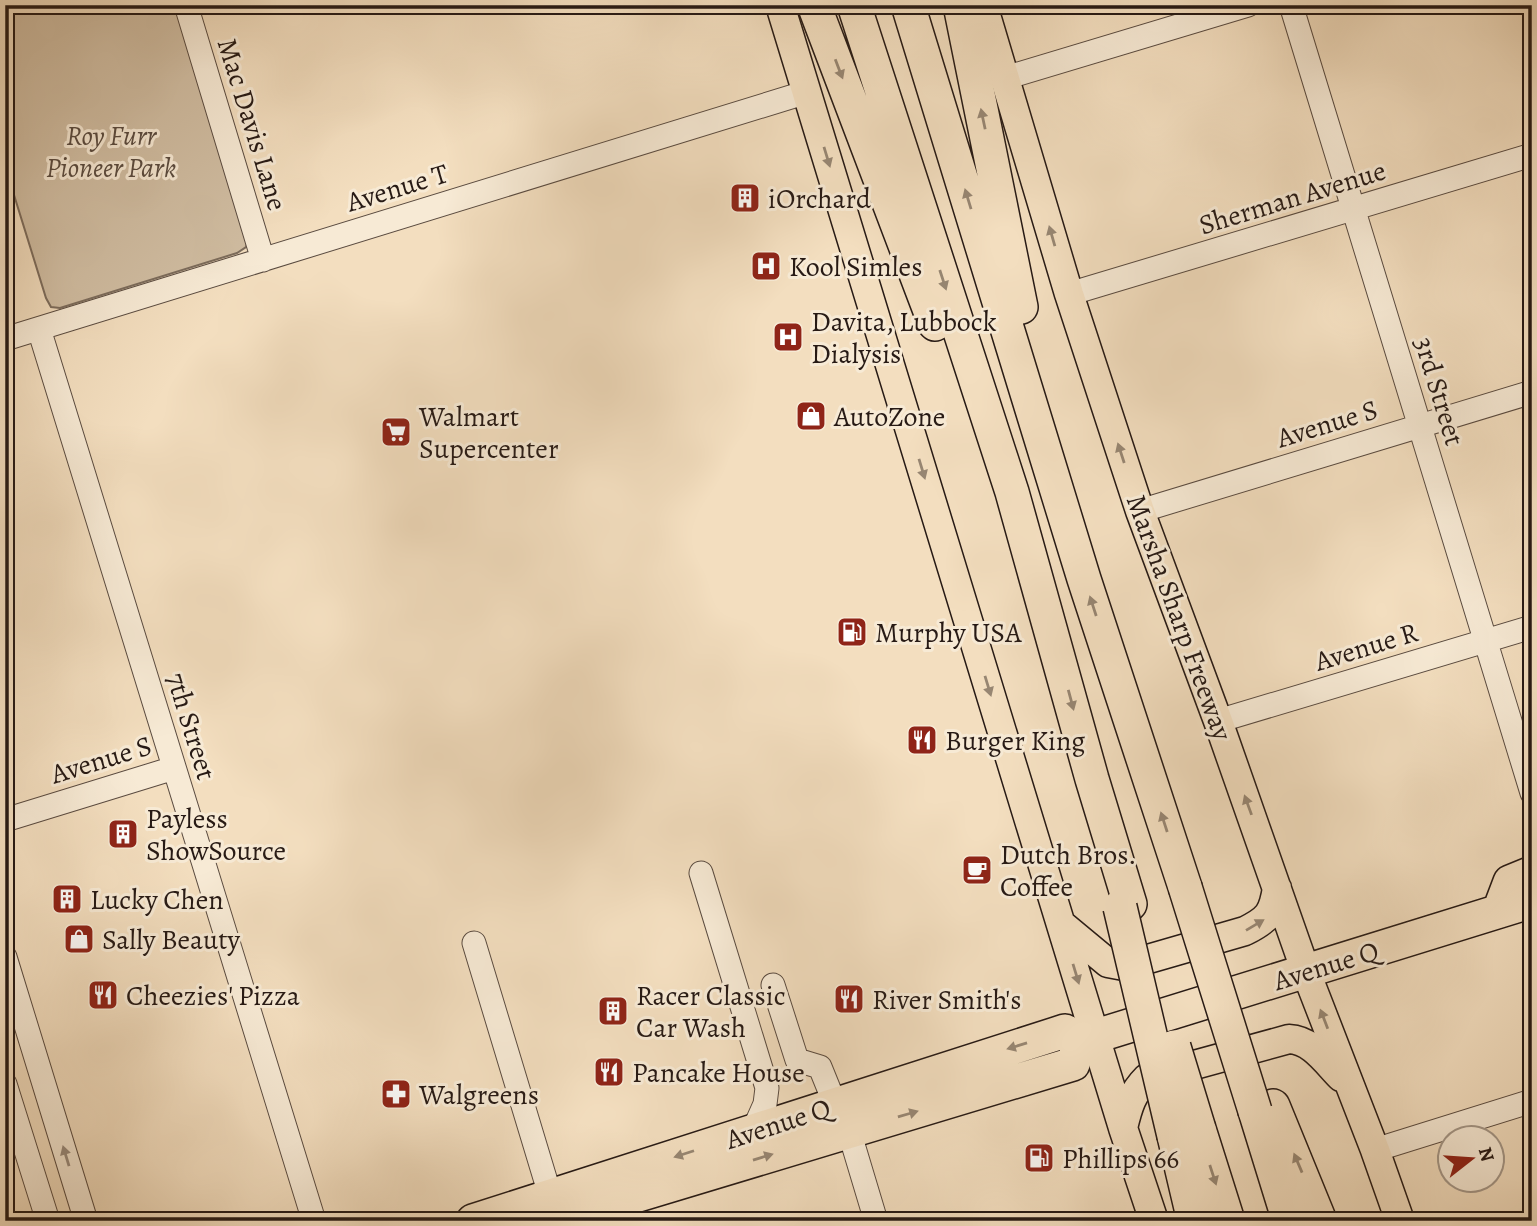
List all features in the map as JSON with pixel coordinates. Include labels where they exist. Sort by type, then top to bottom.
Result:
[{"type":"highway","points":[[814,5],[985,455],[1012,492]]},
{"type":"highway","points":[[854,5],[1012,492],[1186,1132],[1194,1221]]},
{"type":"highway","points":[[908,5],[1060,498],[1191,902],[1264,1108],[1320,1221]]},
{"type":"highway","points":[[960,5],[1060,498]]},
{"type":"highway","points":[[1499,911],[1510,882],[1532,873]]},
{"type":"highway","name":"Avenue Q","points":[[473,1221],[554,1214],[842,1118],[1073,1064],[1087,1038],[1532,901]]},
{"type":"highway","points":[[1264,1108],[1289,1221]]},
{"type":"highway","name":"Avenue Q","points":[[554,1214],[753,1131],[802,1115],[842,1118]]},
{"type":"highway","points":[[1186,1132],[1228,1221]]},
{"type":"main road","points":[[780,5],[1061,924],[1087,1038],[1123,1128],[1154,1221]]},
{"type":"main road","name":"Marsha Sharp Freeway","points":[[982,5],[1069,294],[1140,511],[1218,721],[1306,972],[1400,1221]]},
{"type":"main road","points":[[1061,924],[1108,963],[1124,966],[1245,931],[1257,925],[1269,916],[1277,888]]},
{"type":"main road","points":[[1123,1128],[1128,1105],[1135,1090],[1147,1078],[1289,1039],[1308,1043],[1350,1087]]},
{"type":"street","name":"Mac Davis Lane","points":[[186,5],[263,260]]},
{"type":"street","points":[[1005,78],[1248,5]]},
{"type":"street","name":"3rd Street","points":[[1291,5],[1532,793]]},
{"type":"street","name":"Avenue T","points":[[5,340],[807,92]]},
{"type":"street","name":"Sherman Avenue","points":[[1069,294],[1532,155]]},
{"type":"street","name":"7th Street","points":[[38,329],[314,1221]]},
{"type":"street","name":"Avenue S","points":[[1140,511],[1532,392]]},
{"type":"street","name":"Avenue R","points":[[1218,721],[1532,627]]},
{"type":"street","name":"Avenue S","points":[[5,820],[174,768]]},
{"type":"street","points":[[701,873],[767,1088],[765,1104],[753,1131]]},
{"type":"street","points":[[474,943],[554,1214]]},
{"type":"street","points":[[5,957],[86,1221]]},
{"type":"street","points":[[773,985],[797,1060],[820,1067],[842,1118],[876,1221]]},
{"type":"street","points":[[42,1077],[6,1087],[48,1221]]},
{"type":"street","points":[[767,1088],[784,1104],[802,1115]]},
{"type":"street","points":[[1375,1150],[1532,1101]]},
{"type":"green space","name":"Roy Furr Pioneer Park","points":[[5,5],[177,5],[248,240],[246,247],[237,253],[60,308],[51,307],[5,166]]},
{"type":"place","name":"iOrchard","points":[[745,198]]},
{"type":"place","name":"Kool Simles","points":[[766,266]]},
{"type":"place","name":"Davita, Lubbock Dialysis","points":[[788,337]]},
{"type":"place","name":"AutoZone","points":[[811,416]]},
{"type":"place","name":"Walmart Supercenter","points":[[396,432]]},
{"type":"place","name":"Murphy USA","points":[[852,632]]},
{"type":"place","name":"Burger King","points":[[922,740]]},
{"type":"place","name":"Payless ShowSource","points":[[123,834]]},
{"type":"place","name":"Dutch Bros. Coffee","points":[[977,870]]},
{"type":"place","name":"Lucky Chen","points":[[67,899]]},
{"type":"place","name":"Sally Beauty","points":[[79,939]]},
{"type":"place","name":"Cheezies' Pizza","points":[[103,995]]},
{"type":"place","name":"River Smith's","points":[[849,999]]},
{"type":"place","name":"Racer Classic Car Wash","points":[[613,1011]]},
{"type":"place","name":"Pancake House","points":[[609,1072]]},
{"type":"place","name":"Walgreens","points":[[396,1094]]},
{"type":"place","name":"Phillips 66","points":[[1039,1158]]}]
